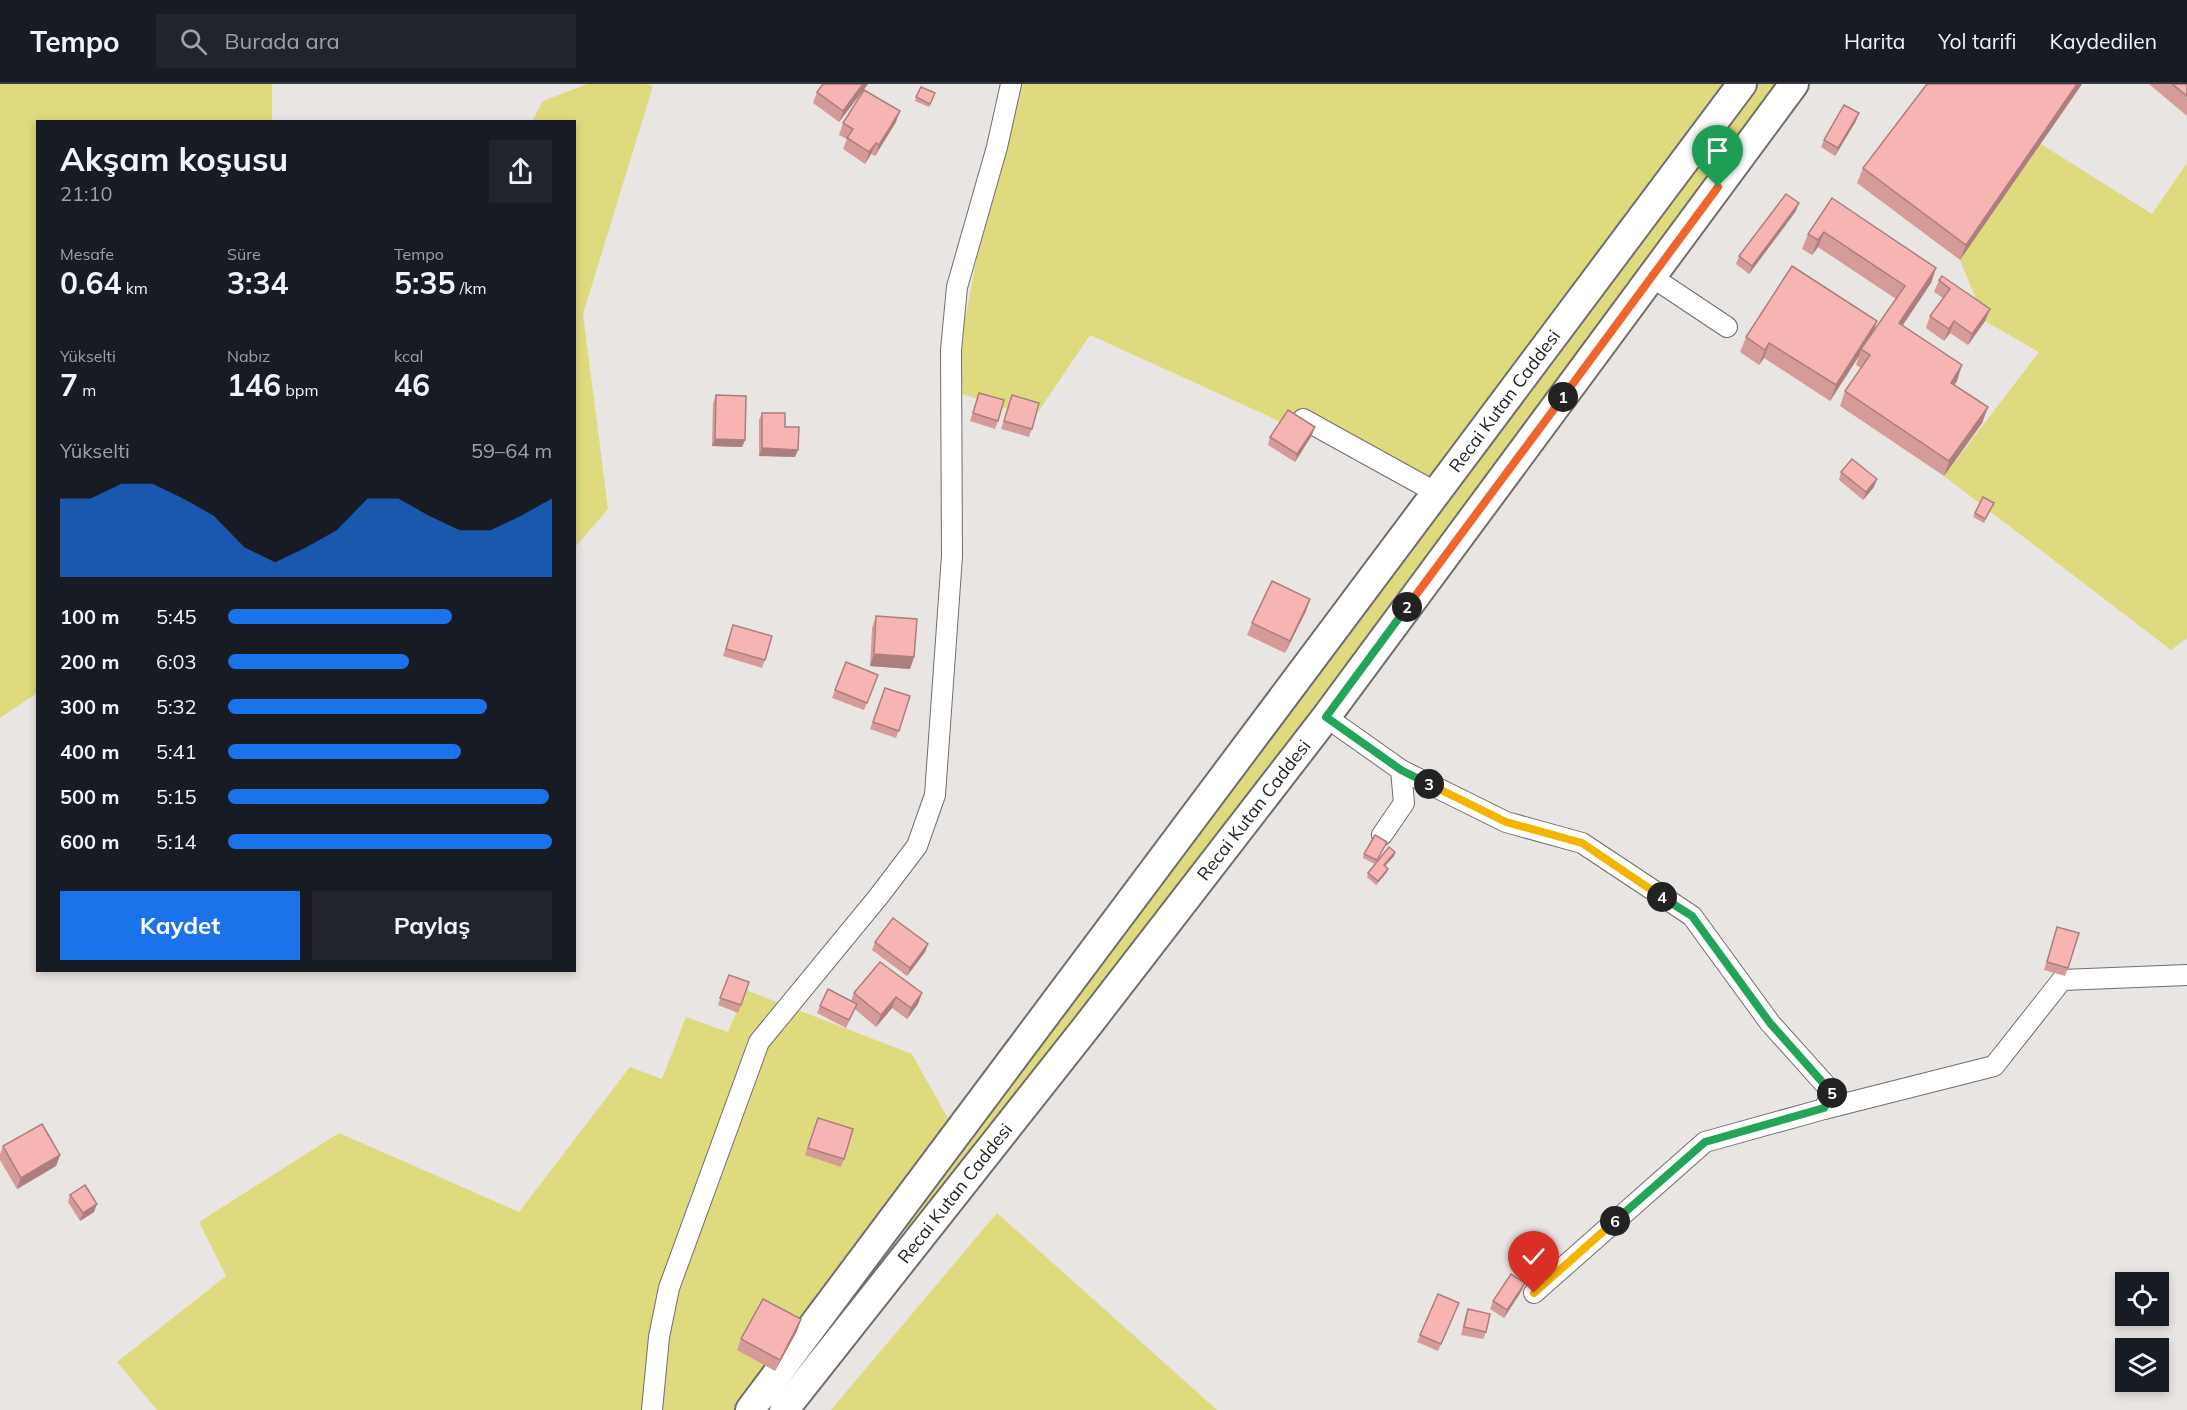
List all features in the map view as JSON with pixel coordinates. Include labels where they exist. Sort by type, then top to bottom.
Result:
[{"type":"main road","name":"Recai Kutan Caddesi","points":[[750,1410],[1742,84]]},
{"type":"main road","name":"Recai Kutan Caddesi","points":[[784,1410],[1326,717],[1794,84]]},
{"type":"street","points":[[652,1410],[659,1337],[669,1288],[759,1042],[917,846],[935,795],[952,556],[951,350],[957,287],[997,147],[1011,84]]},
{"type":"street","points":[[1652,277],[1727,327]]},
{"type":"street","points":[[1303,419],[1437,493]]},
{"type":"street","points":[[1326,717],[1401,770],[1506,822],[1582,843],[1692,916],[1770,1023],[1832,1092],[1824,1108]]},
{"type":"street","points":[[1382,834],[1404,803],[1401,770]]},
{"type":"street","points":[[1534,1293],[1705,1142],[1824,1108],[1994,1066],[2062,980],[2187,975]]},
{"type":"shaded area","points":[[0,84],[272,84],[272,120],[36,120],[36,694],[0,718]]},
{"type":"shaded area","points":[[587,84],[653,86],[583,314],[608,509],[576,546],[576,120],[533,120],[543,101]]},
{"type":"shaded area","points":[[1011,84],[1743,84],[1437,493],[1090,335],[1034,418],[951,390]]},
{"type":"shaded area","points":[[1759,84],[1777,84],[1224,827],[913,1234],[902,1225],[1209,821]]},
{"type":"shaded area","points":[[2041,144],[2152,214],[2187,163],[2187,638],[2171,650],[1944,476],[2039,352],[1985,321],[1960,260]]},
{"type":"shaded area","points":[[746,990],[912,1054],[957,1135],[756,1410],[157,1410],[117,1362],[226,1276],[199,1222],[339,1133],[519,1212],[630,1067],[662,1079],[686,1017],[728,1032]]},
{"type":"shaded area","points":[[997,1213],[1217,1410],[831,1410]]},
{"type":"building","points":[[823,84],[863,84],[843,111],[817,92]]},
{"type":"building","points":[[1927,84],[2077,84],[1966,245],[1863,168]]},
{"type":"building","points":[[2172,84],[2187,84],[2187,96]]},
{"type":"building","points":[[921,87],[935,93],[930,104],[916,97]]},
{"type":"building","points":[[864,90],[900,111],[879,145],[876,143],[869,152],[847,138],[853,129],[843,123]]},
{"type":"building","points":[[1844,105],[1859,113],[1838,148],[1824,140]]},
{"type":"building","points":[[1786,194],[1799,203],[1752,266],[1739,256]]},
{"type":"building","points":[[1832,198],[1936,268],[1899,323],[1962,365],[1951,383],[1988,407],[1949,461],[1845,391],[1870,355],[1861,349],[1905,286],[1824,232],[1818,240],[1808,234]]},
{"type":"building","points":[[1792,266],[1877,321],[1836,385],[1769,343],[1765,350],[1746,337]]},
{"type":"building","points":[[1942,276],[1990,309],[1972,334],[1954,321],[1949,329],[1930,316],[1950,289],[1939,280]]},
{"type":"building","points":[[979,393],[1004,400],[998,421],[973,413]]},
{"type":"building","points":[[716,395],[746,396],[745,440],[715,439]]},
{"type":"building","points":[[1012,395],[1039,403],[1032,429],[1004,421]]},
{"type":"building","points":[[1288,410],[1315,427],[1297,454],[1270,437]]},
{"type":"building","points":[[762,413],[785,413],[785,427],[799,427],[798,450],[762,448]]},
{"type":"building","points":[[1852,459],[1877,479],[1866,492],[1841,472]]},
{"type":"building","points":[[1983,497],[1994,503],[1985,519],[1975,513]]},
{"type":"building","points":[[1272,581],[1310,599],[1290,641],[1252,623]]},
{"type":"building","points":[[876,616],[917,619],[914,657],[874,654]]},
{"type":"building","points":[[733,625],[772,636],[765,660],[726,649]]},
{"type":"building","points":[[846,662],[878,675],[867,703],[835,690]]},
{"type":"building","points":[[885,688],[910,696],[899,731],[873,722]]},
{"type":"building","points":[[1375,835],[1387,842],[1377,860],[1364,854]]},
{"type":"building","points":[[1389,847],[1395,852],[1384,865],[1388,869],[1378,881],[1368,873]]},
{"type":"building","points":[[893,918],[928,944],[910,968],[875,942]]},
{"type":"building","points":[[2057,927],[2079,933],[2068,968],[2047,962]]},
{"type":"building","points":[[880,962],[922,993],[911,1008],[896,997],[881,1015],[854,993]]},
{"type":"building","points":[[729,975],[749,982],[741,1005],[720,998]]},
{"type":"building","points":[[828,989],[857,1004],[849,1020],[820,1006]]},
{"type":"building","points":[[818,1118],[853,1129],[844,1159],[808,1148]]},
{"type":"building","points":[[42,1124],[60,1155],[21,1178],[3,1146]]},
{"type":"building","points":[[85,1185],[97,1204],[83,1213],[70,1195]]},
{"type":"building","points":[[1511,1274],[1525,1283],[1507,1310],[1493,1301]]},
{"type":"building","points":[[1438,1294],[1459,1303],[1441,1344],[1420,1335]]},
{"type":"building","points":[[763,1299],[801,1319],[780,1360],[741,1339]]},
{"type":"building","points":[[1468,1309],[1490,1314],[1486,1332],[1464,1327]]},
{"type":"route","points":[[1534,1293],[1705,1142],[1824,1108],[1832,1092],[1770,1023],[1692,916],[1582,843],[1506,822],[1401,770],[1326,717],[1718,187]]}]
